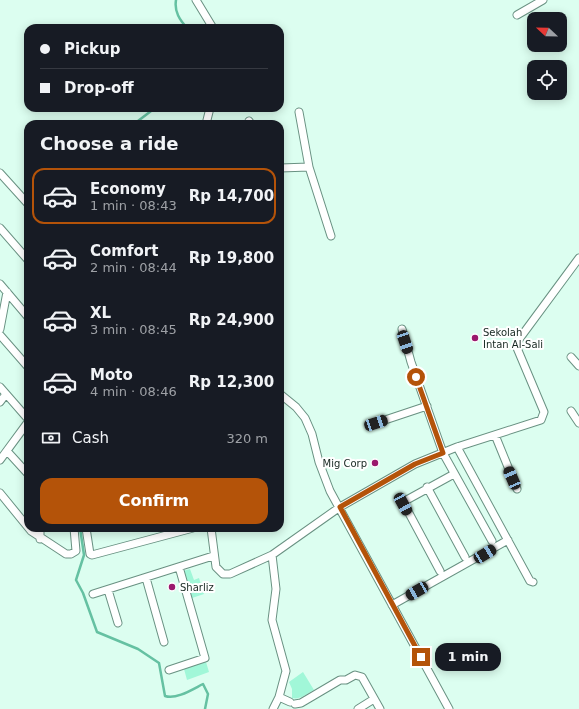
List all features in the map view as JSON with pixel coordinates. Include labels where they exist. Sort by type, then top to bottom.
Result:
[{"type":"street","points":[[196,0],[211,24]]},
{"type":"street","points":[[517,15],[543,0]]},
{"type":"street","points":[[299,112],[309,167],[331,236]]},
{"type":"street","points":[[284,168],[309,167]]},
{"type":"street","points":[[0,173],[24,200]]},
{"type":"street","points":[[0,228],[24,255]]},
{"type":"street","points":[[210,532],[213,556],[218,570],[227,574],[272,555],[340,507],[415,464],[457,447],[539,421],[544,416],[544,412],[517,348],[517,342],[579,258]]},
{"type":"street","points":[[0,284],[24,312]]},
{"type":"street","points":[[0,329],[7,292]]},
{"type":"street","points":[[402,330],[409,356],[443,453],[492,541]]},
{"type":"street","points":[[0,335],[24,362]]},
{"type":"street","points":[[571,357],[579,366]]},
{"type":"street","points":[[0,387],[24,414]]},
{"type":"street","points":[[0,402],[6,394]]},
{"type":"street","points":[[284,398],[305,418],[312,434],[330,491],[449,709]]},
{"type":"street","points":[[376,423],[427,406]]},
{"type":"street","points":[[571,411],[579,423]]},
{"type":"street","points":[[0,460],[24,428]]},
{"type":"street","points":[[495,435],[517,489]]},
{"type":"street","points":[[457,447],[530,581],[534,582]]},
{"type":"street","points":[[7,451],[24,470]]},
{"type":"street","points":[[440,571],[403,504],[405,500],[454,474]]},
{"type":"street","points":[[427,488],[465,557]]},
{"type":"street","points":[[0,493],[24,524]]},
{"type":"street","points":[[33,532],[66,554],[72,554],[76,548],[74,532]]},
{"type":"street","points":[[40,532],[40,538]]},
{"type":"street","points":[[87,532],[90,554],[92,555],[170,532]]},
{"type":"street","points":[[392,605],[508,540]]},
{"type":"street","points":[[272,555],[276,589],[272,620],[286,671],[279,697],[273,709]]},
{"type":"street","points":[[93,594],[213,556]]},
{"type":"street","points":[[169,670],[205,658],[179,567]]},
{"type":"street","points":[[146,578],[164,642]]},
{"type":"street","points":[[108,590],[118,623]]},
{"type":"street","points":[[279,697],[295,703],[340,680],[346,680],[355,675],[362,677],[380,709]]},
{"type":"street","points":[[358,709],[374,699]]},
{"type":"green space","points":[[190,569],[194,580],[199,578],[204,594],[192,598],[183,571]]},
{"type":"green space","points":[[206,662],[209,672],[187,680],[184,669]]},
{"type":"green space","points":[[303,672],[314,690],[300,697],[292,698],[292,689],[289,682]]},
{"type":"waterway","points":[[176,0],[177,12],[184,24]]},
{"type":"waterway","points":[[139,120],[150,112]]},
{"type":"waterway","points":[[81,532],[84,555],[76,580],[83,593],[97,632],[138,649],[159,663],[165,696],[174,697],[203,684],[208,694],[205,709]]},
{"type":"place","name":"Sekolah Intan Al-Sali","points":[[475,338]]},
{"type":"place","name":"Mig Corp","points":[[375,463]]},
{"type":"place","name":"Sharliz","points":[[172,587]]},
{"type":"route","points":[[416,377],[443,453],[431,456],[415,464],[340,507],[421,657]]}]
